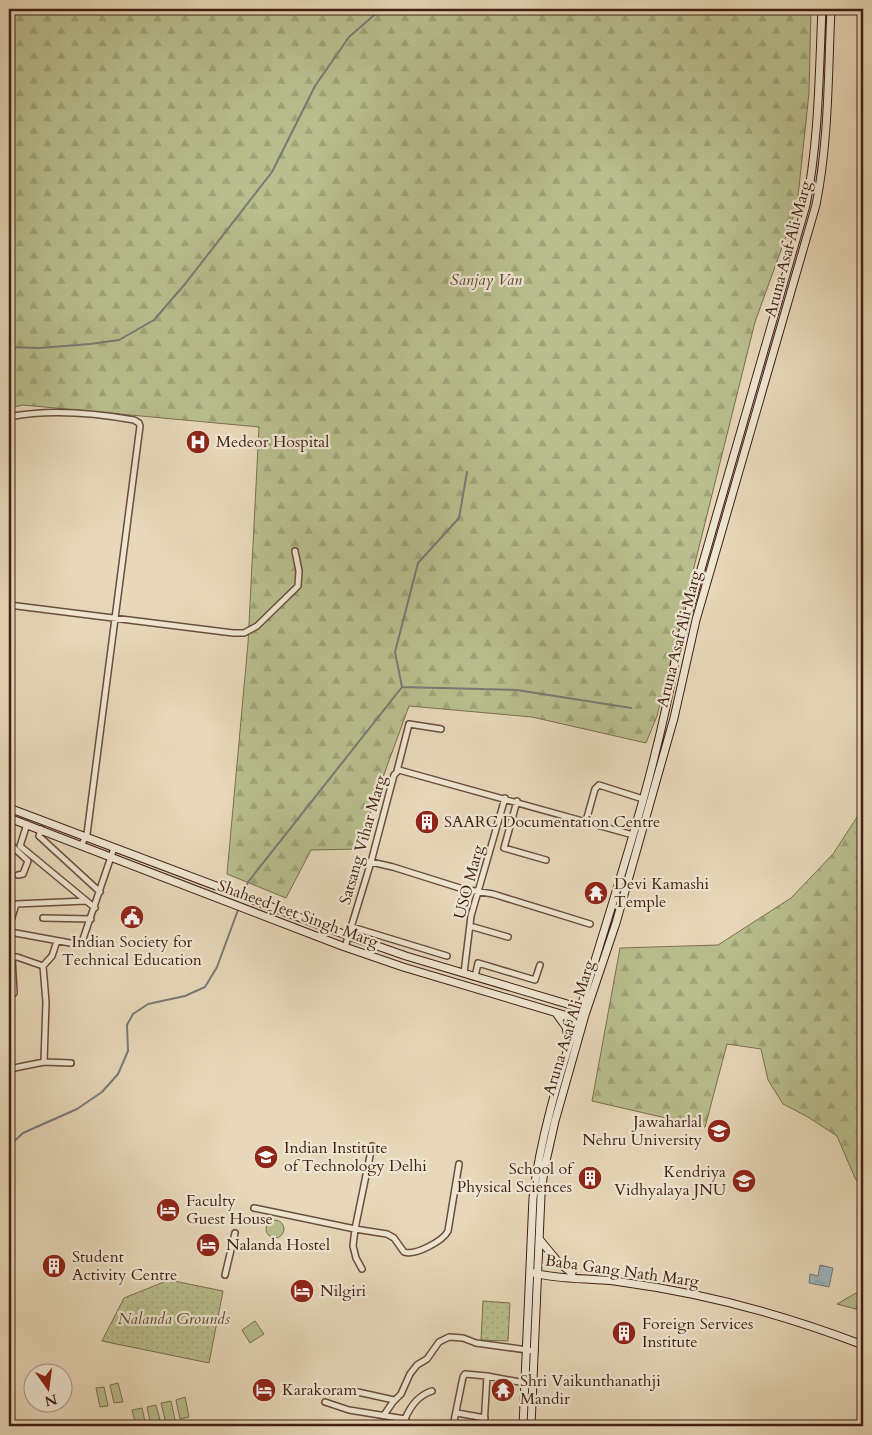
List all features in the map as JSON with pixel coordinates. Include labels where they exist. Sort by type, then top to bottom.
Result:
[{"type":"main road","name":"Aruna Asaf Ali Marg","points":[[584,1009],[607,920],[665,718],[676,656],[806,205],[813,172],[816,143],[822,9]]},
{"type":"main road","name":"Aruna Asaf Ali Marg","points":[[536,1272],[534,1198],[536,1174],[546,1127],[569,1044],[580,1020],[616,923],[674,718],[696,620],[816,205],[823,172],[831,9]]},
{"type":"main road","name":"Shaheed Jeet Singh Marg","points":[[9,808],[406,956],[584,1009]]},
{"type":"main road","name":"Shaheed Jeet Singh Marg","points":[[9,818],[346,947],[403,967],[580,1020]]},
{"type":"main road","points":[[555,1013],[566,1027],[569,1044]]},
{"type":"main road","name":"Aruna Asaf Ali Marg","points":[[536,1272],[544,1170],[580,1020]]},
{"type":"main road","points":[[539,1239],[559,1263],[572,1273]]},
{"type":"main road","points":[[523,1426],[527,1350],[536,1272]]},
{"type":"main road","points":[[531,1426],[535,1351],[536,1272]]},
{"type":"main road","name":"Baba Gang Nath Marg","points":[[536,1272],[572,1273],[621,1278],[665,1287],[752,1307],[861,1342]]},
{"type":"main road","name":"Baba Gang Nath Marg","points":[[536,1272],[665,1287]]},
{"type":"street","points":[[9,417],[28,413],[70,414],[131,419],[139,423],[140,429],[86,837],[81,846]]},
{"type":"street","points":[[724,493],[732,495]]},
{"type":"street","points":[[9,605],[244,633],[261,623],[298,586],[299,571],[295,552]]},
{"type":"street","name":"Satsang Vihar Marg","points":[[346,947],[394,775],[398,770],[409,724],[441,729]]},
{"type":"street","points":[[398,770],[633,834]]},
{"type":"street","points":[[586,821],[599,785],[643,799]]},
{"type":"street","name":"USO Marg","points":[[464,973],[473,909],[505,798]]},
{"type":"street","points":[[517,801],[504,848],[546,860]]},
{"type":"street","points":[[20,846],[27,824]]},
{"type":"street","points":[[40,830],[40,836],[100,892]]},
{"type":"street","points":[[10,845],[20,846],[94,908]]},
{"type":"street","points":[[10,845],[28,861],[23,874],[18,875]]},
{"type":"street","points":[[14,906],[9,927],[10,932],[81,945],[114,848]]},
{"type":"street","points":[[371,862],[479,893],[493,894],[590,924]]},
{"type":"street","points":[[9,901],[14,906]]},
{"type":"street","points":[[14,906],[22,903],[86,901]]},
{"type":"street","points":[[43,918],[91,919]]},
{"type":"street","points":[[607,920],[616,923]]},
{"type":"street","points":[[352,926],[447,956]]},
{"type":"street","points":[[470,926],[508,937]]},
{"type":"street","points":[[44,1062],[46,1002],[43,966],[52,956],[57,941]]},
{"type":"street","points":[[9,996],[14,993],[10,957],[17,957],[43,966]]},
{"type":"street","points":[[475,977],[478,963],[535,980],[540,965]]},
{"type":"street","points":[[9,1069],[44,1062],[71,1063]]},
{"type":"street","points":[[362,1269],[354,1252],[355,1230],[372,1146]]},
{"type":"street","points":[[254,1208],[391,1236],[401,1249],[408,1253],[418,1251],[440,1240],[448,1231],[459,1164]]},
{"type":"street","points":[[225,1275],[234,1233]]},
{"type":"street","points":[[384,1415],[394,1400],[403,1392],[410,1374],[417,1365],[427,1359],[439,1342],[449,1337],[463,1338],[476,1343],[535,1351]]},
{"type":"street","points":[[453,1426],[464,1375],[488,1376],[525,1383]]},
{"type":"street","points":[[484,1426],[488,1376]]},
{"type":"street","points":[[353,1391],[394,1400]]},
{"type":"street","points":[[405,1419],[419,1397],[432,1391]]},
{"type":"street","points":[[326,1402],[349,1410],[405,1419],[410,1426]]},
{"type":"street","points":[[456,1414],[485,1418]]},
{"type":"green space","name":"Sanjay Van","points":[[9,9],[811,9],[809,93],[797,206],[755,322],[657,716],[646,743],[532,717],[409,706],[359,849],[311,850],[286,898],[227,874],[248,643],[259,427],[23,405],[9,408]]},
{"type":"green space","points":[[863,808],[863,1190],[855,1178],[837,1136],[808,1117],[783,1104],[768,1080],[761,1049],[727,1044],[705,1127],[592,1101],[620,948],[718,945],[791,898],[833,854]]},
{"type":"green space","points":[[275,1220],[281,1223],[284,1229],[281,1235],[275,1238],[269,1235],[266,1229],[269,1223]]},
{"type":"green space","name":"Nalanda Grounds","points":[[169,1280],[223,1291],[209,1363],[102,1341],[124,1298]]},
{"type":"green space","points":[[863,1289],[863,1311],[837,1304]]},
{"type":"green space","points":[[483,1301],[510,1303],[508,1341],[481,1340]]},
{"type":"green space","points":[[255,1321],[264,1334],[250,1343],[242,1330]]},
{"type":"green space","points":[[118,1383],[123,1402],[114,1403],[110,1385]]},
{"type":"green space","points":[[104,1387],[108,1406],[100,1407],[96,1388]]},
{"type":"green space","points":[[185,1397],[189,1417],[180,1419],[176,1400]]},
{"type":"green space","points":[[171,1401],[175,1420],[166,1423],[161,1403]]},
{"type":"green space","points":[[156,1405],[161,1424],[151,1426],[147,1407]]},
{"type":"green space","points":[[142,1408],[146,1426],[136,1426],[132,1410]]},
{"type":"water","points":[[820,1265],[833,1268],[829,1287],[809,1283],[810,1274],[818,1276]]},
{"type":"waterway","points":[[9,347],[39,348],[119,340],[154,320],[185,284],[272,172],[315,86],[349,37],[381,9]]},
{"type":"waterway","points":[[402,687],[395,652],[418,563],[459,518],[467,472]]},
{"type":"waterway","points":[[244,893],[248,882],[402,687],[517,690],[631,708]]},
{"type":"waterway","points":[[9,1146],[23,1133],[77,1109],[102,1092],[118,1074],[128,1051],[127,1025],[133,1014],[148,1004],[185,996],[205,987],[217,967],[238,910]]},
{"type":"place","name":"Medeor Hospital","points":[[198,442]]},
{"type":"place","name":"SAARC Documentation Centre","points":[[427,822]]},
{"type":"place","name":"Devi Kamashi Temple","points":[[596,893]]},
{"type":"place","name":"Indian Society for Technical Education","points":[[132,917]]},
{"type":"place","name":"Jawaharlal Nehru University","points":[[719,1131]]},
{"type":"place","name":"Indian Institute of Technology Delhi","points":[[266,1157]]},
{"type":"place","name":"School of Physical Sciences","points":[[590,1178]]},
{"type":"place","name":"Kendriya Vidhyalaya JNU","points":[[744,1181]]},
{"type":"place","name":"Faculty Guest House","points":[[168,1210]]},
{"type":"place","name":"Nalanda Hostel","points":[[208,1245]]},
{"type":"place","name":"Student Activity Centre","points":[[54,1266]]},
{"type":"place","name":"Nilgiri","points":[[302,1291]]},
{"type":"place","name":"Foreign Services Institute","points":[[624,1333]]},
{"type":"place","name":"Karakoram","points":[[264,1390]]},
{"type":"place","name":"Shri Vaikunthanathji Mandir","points":[[503,1390]]}]
